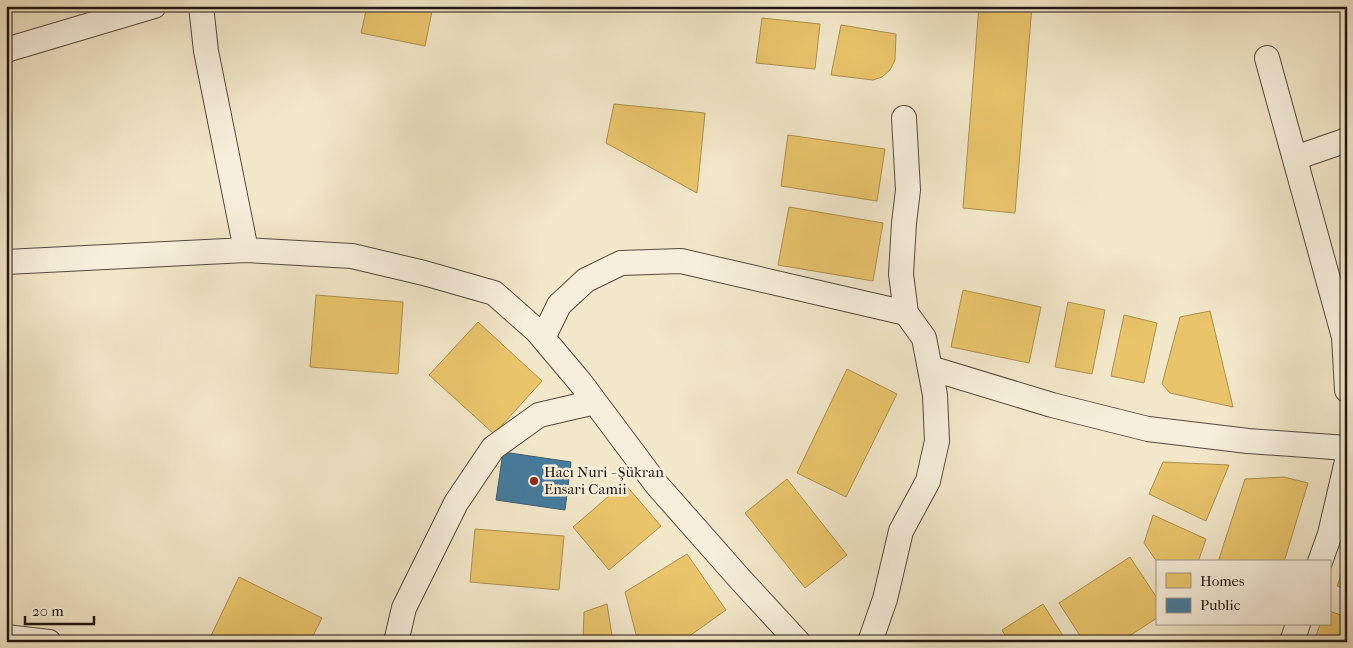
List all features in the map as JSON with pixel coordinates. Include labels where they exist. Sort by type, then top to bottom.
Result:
[{"type":"street","points":[[6,50],[154,6]]},
{"type":"street","points":[[201,6],[206,51],[246,250]]},
{"type":"street","points":[[1267,58],[1344,337],[1347,390]]},
{"type":"street","points":[[870,642],[885,599],[901,531],[928,481],[937,440],[935,395],[924,338],[906,314],[901,274],[908,190],[904,118]]},
{"type":"street","points":[[1295,158],[1347,140]]},
{"type":"street","points":[[6,262],[246,250],[352,256],[424,273],[494,293],[537,331],[595,402],[657,485],[798,642]]},
{"type":"street","points":[[543,338],[559,305],[586,280],[621,263],[681,261],[906,314]]},
{"type":"street","points":[[930,368],[1052,405],[1148,429],[1248,441],[1347,448]]},
{"type":"street","points":[[396,642],[404,608],[456,504],[493,448],[539,414],[595,402]]},
{"type":"street","points":[[1321,560],[1330,534],[1347,461]]},
{"type":"street","points":[[1292,642],[1297,626]]},
{"type":"street","points":[[6,638],[49,642]]},
{"type":"building: Homes","points":[[367,6],[433,6],[425,46],[361,33]]},
{"type":"building: Homes","points":[[979,6],[1032,6],[1015,213],[963,208]]},
{"type":"building: Homes","points":[[762,18],[820,24],[815,69],[756,63]]},
{"type":"building: Homes","points":[[841,25],[896,34],[895,60],[890,70],[882,77],[873,80],[831,75]]},
{"type":"building: Homes","points":[[614,104],[705,113],[697,193],[606,143]]},
{"type":"building: Homes","points":[[788,135],[885,149],[877,201],[781,186]]},
{"type":"building: Homes","points":[[1347,187],[1347,212],[1341,196]]},
{"type":"building: Homes","points":[[789,207],[883,223],[873,281],[778,265]]},
{"type":"building: Homes","points":[[963,290],[1041,307],[1029,363],[951,347]]},
{"type":"building: Homes","points":[[316,295],[403,302],[398,374],[310,367]]},
{"type":"building: Homes","points":[[1068,302],[1105,310],[1092,374],[1055,367]]},
{"type":"building: Homes","points":[[1210,311],[1233,407],[1170,393],[1162,384],[1180,317]]},
{"type":"building: Homes","points":[[1124,315],[1157,323],[1144,383],[1111,376]]},
{"type":"building: Homes","points":[[478,322],[542,381],[494,434],[429,375]]},
{"type":"building: Homes","points":[[847,369],[897,394],[846,497],[797,473]]},
{"type":"building: Homes","points":[[1163,462],[1229,465],[1206,521],[1149,494]]},
{"type":"building: Homes","points":[[1284,477],[1308,483],[1285,560],[1219,560],[1245,479]]},
{"type":"building: Homes","points":[[787,479],[847,555],[805,588],[745,513]]},
{"type":"building: Homes","points":[[624,483],[661,526],[609,570],[573,527]]},
{"type":"building: Homes","points":[[1153,515],[1206,539],[1199,560],[1156,561],[1144,543]]},
{"type":"building: Homes","points":[[475,529],[564,536],[559,590],[470,582]]},
{"type":"building: Homes","points":[[687,554],[726,610],[681,642],[638,642],[625,592]]},
{"type":"building: Homes","points":[[1130,557],[1156,596],[1156,619],[1120,642],[1084,642],[1059,603]]},
{"type":"building: Homes","points":[[1347,559],[1347,589],[1337,586]]},
{"type":"building: Homes","points":[[239,577],[322,618],[310,642],[208,642]]},
{"type":"building: Homes","points":[[607,604],[613,642],[583,642],[584,612]]},
{"type":"building: Homes","points":[[1043,604],[1067,642],[1009,642],[1002,630]]},
{"type":"building: Homes","points":[[1330,611],[1347,617],[1347,642],[1314,642],[1319,626],[1330,626]]},
{"type":"building: Public","name":"Hacı Nuri - Şükran Ensari Camii","points":[[503,452],[571,462],[565,510],[496,500]]},
{"type":"place","name":"Hacı Nuri - Şükran Ensari Camii","points":[[534,481]]}]
